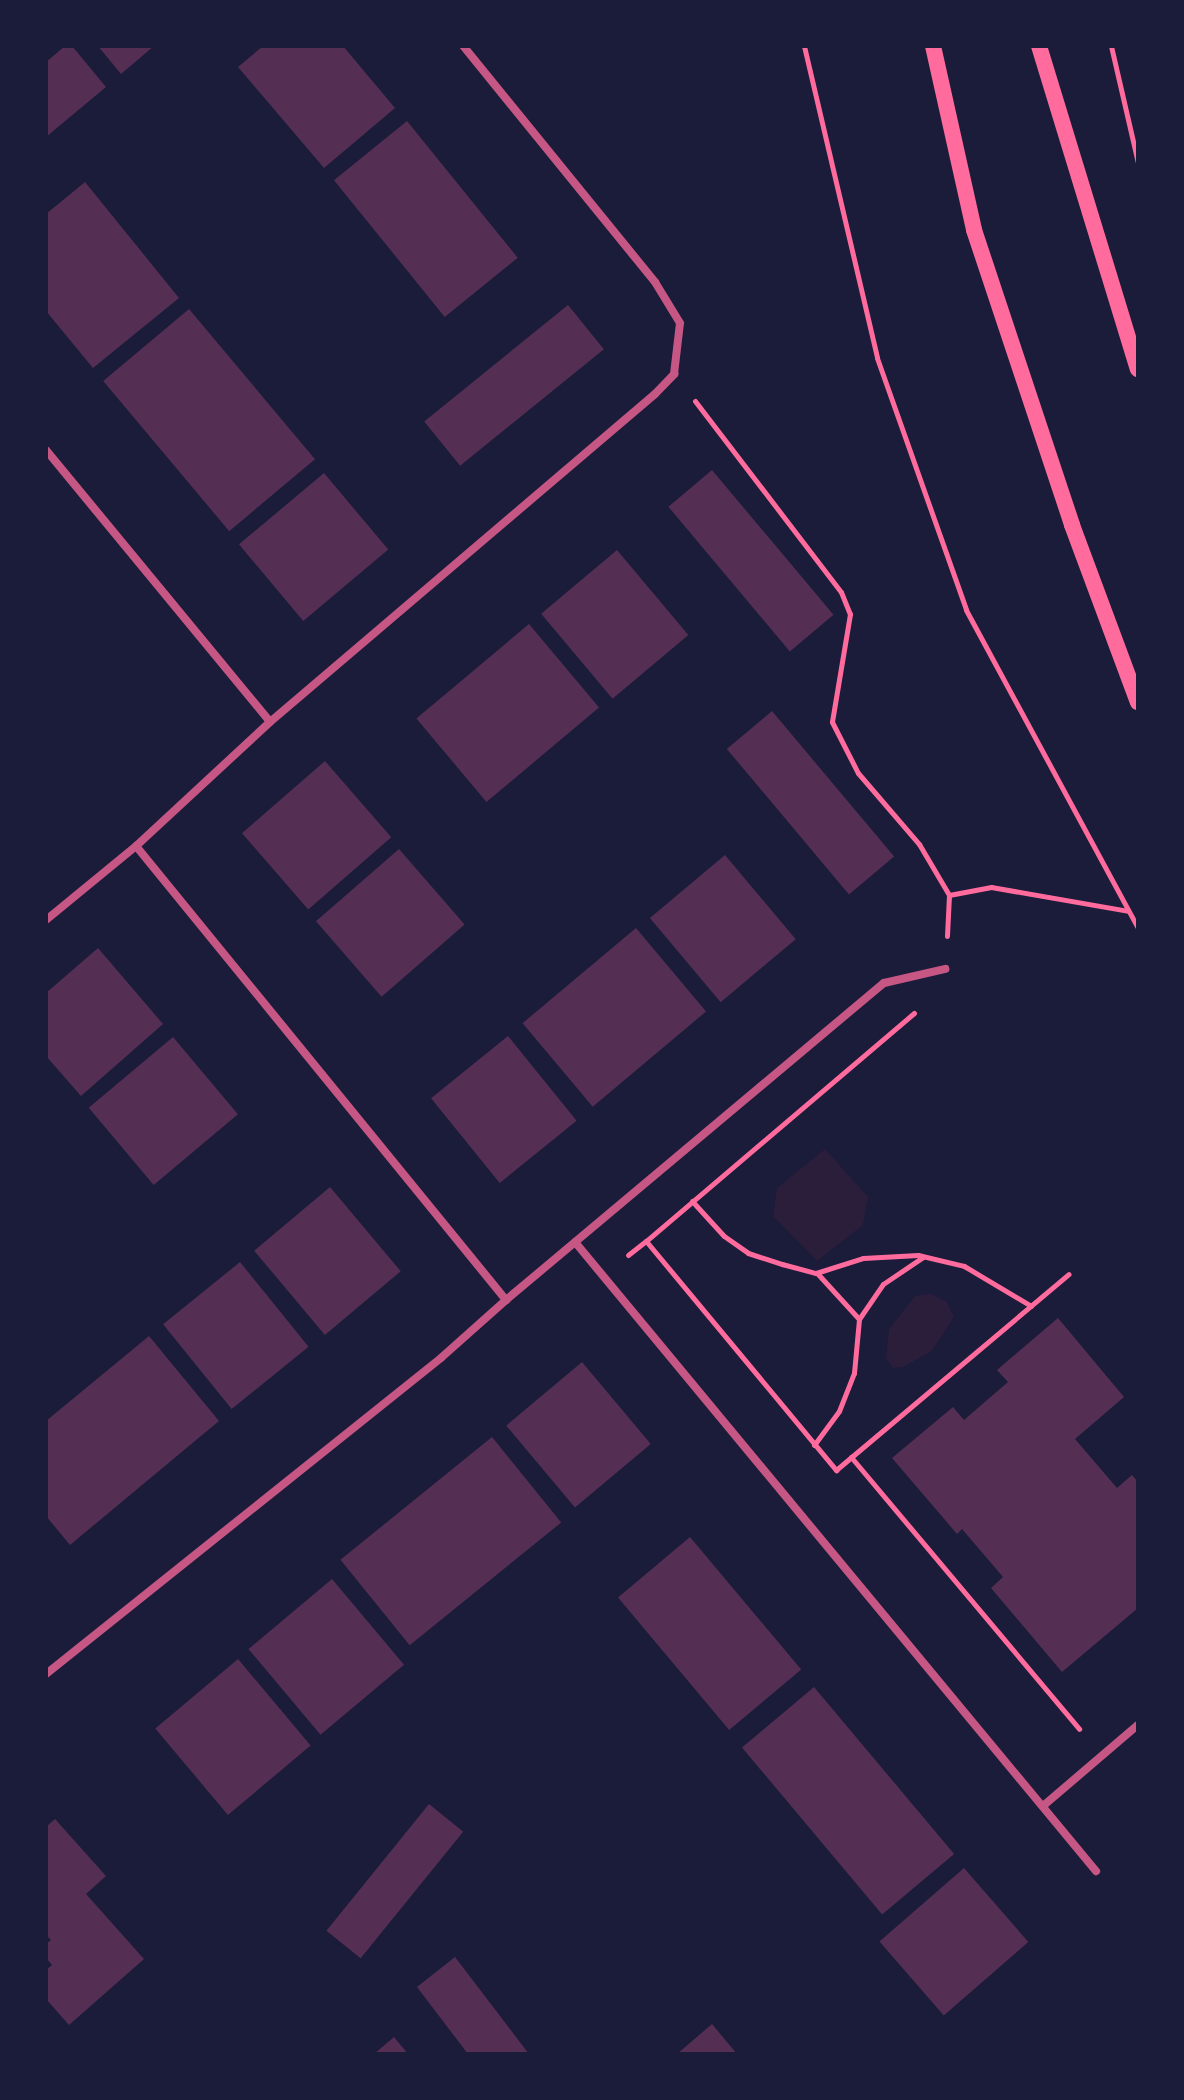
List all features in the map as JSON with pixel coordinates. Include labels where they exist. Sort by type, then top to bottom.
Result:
[{"type":"main road","points":[[933,46],[974,230],[1072,525],[1138,702]]},
{"type":"main road","points":[[1039,46],[1138,369]]},
{"type":"street","points":[[46,920],[136,846],[270,722],[655,394],[674,374],[680,323],[655,282],[463,46]]},
{"type":"street","points":[[46,450],[270,722]]},
{"type":"street","points":[[136,846],[506,1300]]},
{"type":"street","points":[[46,1674],[441,1358],[884,983],[945,969]]},
{"type":"street","points":[[575,1242],[1096,1871]]},
{"type":"street","points":[[1043,1806],[1138,1725]]},
{"type":"path","points":[[804,46],[877,358],[966,610],[1138,928]]},
{"type":"path","points":[[1111,46],[1138,163]]},
{"type":"path","points":[[674,374],[841,592],[850,614],[832,722],[858,773],[919,844],[949,895],[945,969]]},
{"type":"path","points":[[949,895],[991,887],[1128,911]]},
{"type":"path","points":[[892,980],[915,1013],[646,1241],[836,1470],[1069,1274]]},
{"type":"path","points":[[692,1201],[724,1236],[748,1253],[816,1273],[859,1319]]},
{"type":"path","points":[[816,1273],[863,1258],[924,1256],[964,1266],[1017,1294],[1031,1306]]},
{"type":"path","points":[[814,1445],[839,1411],[854,1373],[859,1319],[883,1284],[924,1256]]},
{"type":"path","points":[[851,1457],[1101,1756]]},
{"type":"shaded area","points":[[825,1149],[868,1197],[863,1225],[817,1261],[773,1216],[777,1188]]},
{"type":"shaded area","points":[[931,1294],[947,1302],[954,1317],[932,1351],[903,1367],[893,1368],[886,1359],[889,1329],[915,1296]]},
{"type":"building","points":[[65,46],[72,46],[106,87],[46,137],[46,62]]},
{"type":"building","points":[[98,46],[154,46],[121,74]]},
{"type":"building","points":[[263,46],[343,46],[395,108],[324,168],[238,67]]},
{"type":"building","points":[[407,121],[518,258],[445,317],[334,180]]},
{"type":"building","points":[[85,182],[179,298],[93,368],[46,311],[46,214]]},
{"type":"building","points":[[568,305],[604,349],[460,466],[424,421]]},
{"type":"building","points":[[189,309],[315,459],[229,531],[103,381]]},
{"type":"building","points":[[712,470],[833,615],[790,651],[668,507]]},
{"type":"building","points":[[324,473],[388,550],[303,621],[239,544]]},
{"type":"building","points":[[617,550],[688,635],[613,699],[541,614]]},
{"type":"building","points":[[529,624],[599,707],[486,802],[416,718]]},
{"type":"building","points":[[772,711],[894,857],[849,894],[727,749]]},
{"type":"building","points":[[325,761],[391,837],[308,909],[242,833]]},
{"type":"building","points":[[399,849],[465,924],[382,997],[316,921]]},
{"type":"building","points":[[725,855],[796,939],[721,1002],[650,918]]},
{"type":"building","points":[[636,928],[706,1011],[593,1107],[523,1023]]},
{"type":"building","points":[[98,948],[163,1024],[81,1096],[46,1056],[46,993]]},
{"type":"building","points":[[508,1036],[577,1121],[500,1183],[431,1098]]},
{"type":"building","points":[[173,1037],[238,1114],[154,1185],[89,1108]]},
{"type":"building","points":[[330,1187],[401,1271],[325,1335],[254,1251]]},
{"type":"building","points":[[240,1262],[309,1347],[232,1409],[163,1324]]},
{"type":"building","points":[[1058,1318],[1124,1397],[1075,1439],[1117,1488],[1132,1475],[1138,1482],[1138,1608],[1062,1672],[991,1588],[1003,1577],[962,1529],[957,1534],[892,1458],[953,1407],[964,1420],[1008,1382],[997,1370]]},
{"type":"building","points":[[149,1336],[219,1421],[70,1545],[46,1516],[46,1421]]},
{"type":"building","points":[[582,1362],[651,1444],[575,1508],[506,1426]]},
{"type":"building","points":[[492,1437],[561,1522],[410,1645],[340,1560]]},
{"type":"building","points":[[690,1537],[801,1670],[729,1730],[618,1597]]},
{"type":"building","points":[[332,1579],[404,1665],[320,1735],[249,1649]]},
{"type":"building","points":[[238,1659],[311,1746],[228,1815],[155,1728]]},
{"type":"building","points":[[814,1687],[954,1854],[882,1914],[742,1747]]},
{"type":"building","points":[[429,1804],[463,1832],[361,1958],[326,1931]]},
{"type":"building","points":[[55,1819],[106,1876],[86,1894],[144,1959],[69,2025],[46,1999],[46,1970],[52,1965],[46,1958],[46,1944],[51,1940],[46,1935],[46,1827]]},
{"type":"building","points":[[964,1868],[1028,1942],[944,2015],[879,1941]]},
{"type":"building","points":[[455,1957],[529,2054],[468,2054],[417,1987]]},
{"type":"building","points":[[712,2024],[737,2054],[677,2054]]},
{"type":"building","points":[[394,2037],[408,2054],[374,2054]]}]
